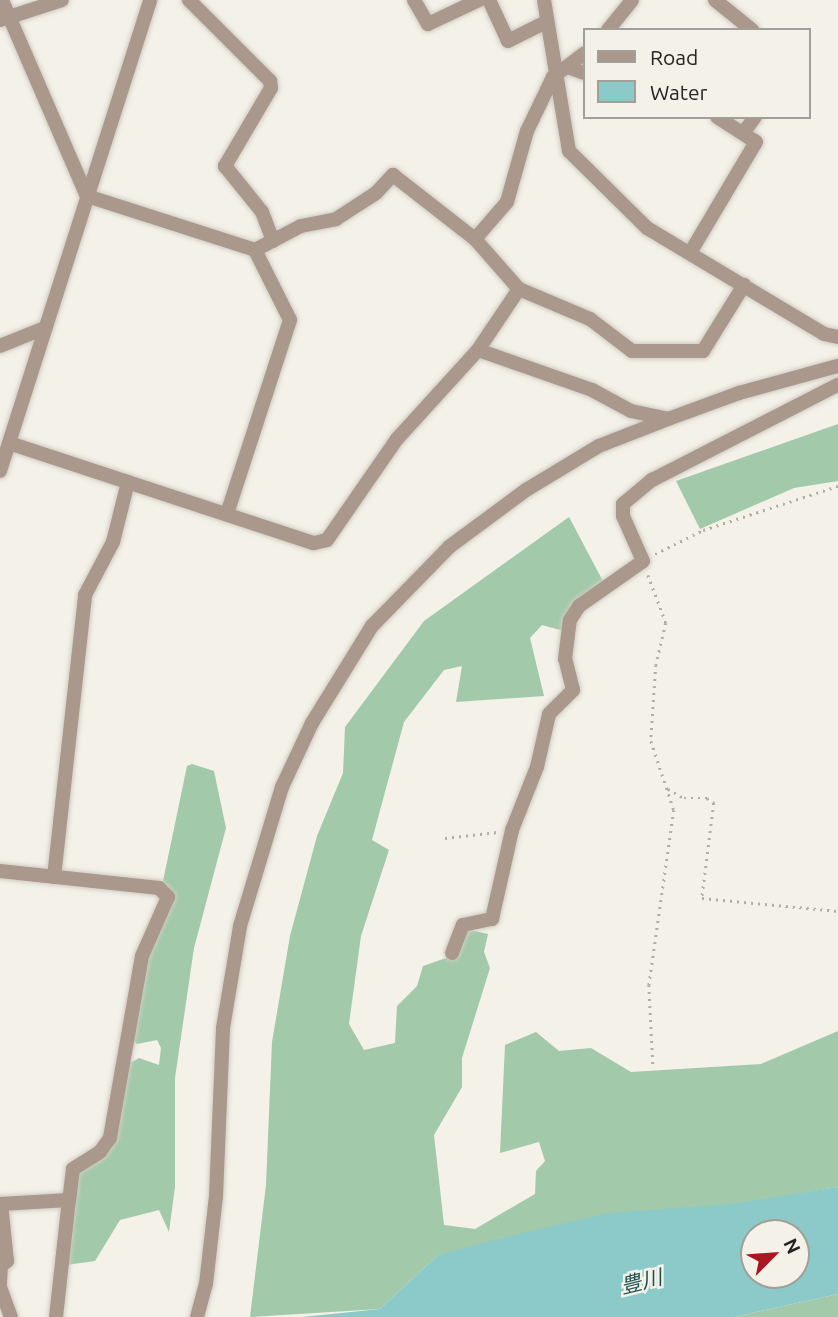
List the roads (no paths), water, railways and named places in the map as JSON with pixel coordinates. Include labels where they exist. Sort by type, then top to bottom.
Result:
[{"type":"street","points":[[2,0],[5,19],[87,197],[255,250],[301,226],[335,219],[376,193],[393,175],[475,239],[519,289],[590,319],[632,351],[703,351],[744,285]]},
{"type":"street","points":[[5,19],[62,0]]},
{"type":"street","points":[[0,471],[150,0]]},
{"type":"street","points":[[189,0],[270,81],[271,88],[225,166],[262,212],[273,241]]},
{"type":"street","points":[[414,0],[428,24],[479,0]]},
{"type":"street","points":[[489,0],[508,41],[546,22]]},
{"type":"street","points":[[544,0],[553,77],[569,151],[647,228],[824,334],[838,337]]},
{"type":"street","points":[[610,28],[632,0]]},
{"type":"street","points":[[715,0],[750,28]]},
{"type":"street","points":[[475,239],[506,202],[527,131],[553,77],[582,56]]},
{"type":"street","points":[[567,67],[582,72]]},
{"type":"street","points":[[690,253],[756,142],[721,119]]},
{"type":"street","points":[[744,132],[754,119]]},
{"type":"street","points":[[228,514],[290,320],[255,250]]},
{"type":"street","points":[[9,443],[314,543],[327,540],[397,439],[478,350],[519,289]]},
{"type":"street","points":[[0,346],[45,328]]},
{"type":"street","points":[[478,350],[592,390],[632,411],[668,419]]},
{"type":"street","points":[[197,1317],[206,1284],[216,1196],[223,1028],[240,926],[282,787],[312,723],[372,626],[449,547],[526,490],[599,446],[739,393],[838,366]]},
{"type":"street","points":[[452,953],[463,925],[492,919],[512,830],[537,767],[549,714],[573,690],[565,659],[570,620],[579,606],[643,561],[623,516],[623,504],[631,493],[838,385]]},
{"type":"street","points":[[54,877],[85,595],[113,542],[128,482]]},
{"type":"street","points":[[0,871],[159,888],[167,897],[142,956],[115,1129],[100,1152],[73,1169],[56,1317]]},
{"type":"street","points":[[11,1317],[0,1285],[1,1266],[7,1261],[1,1204],[69,1200]]},
{"type":"water","name":"豊川","points":[[838,1187],[838,1294],[734,1317],[302,1317],[380,1309],[438,1255],[609,1213],[731,1204]]}]
